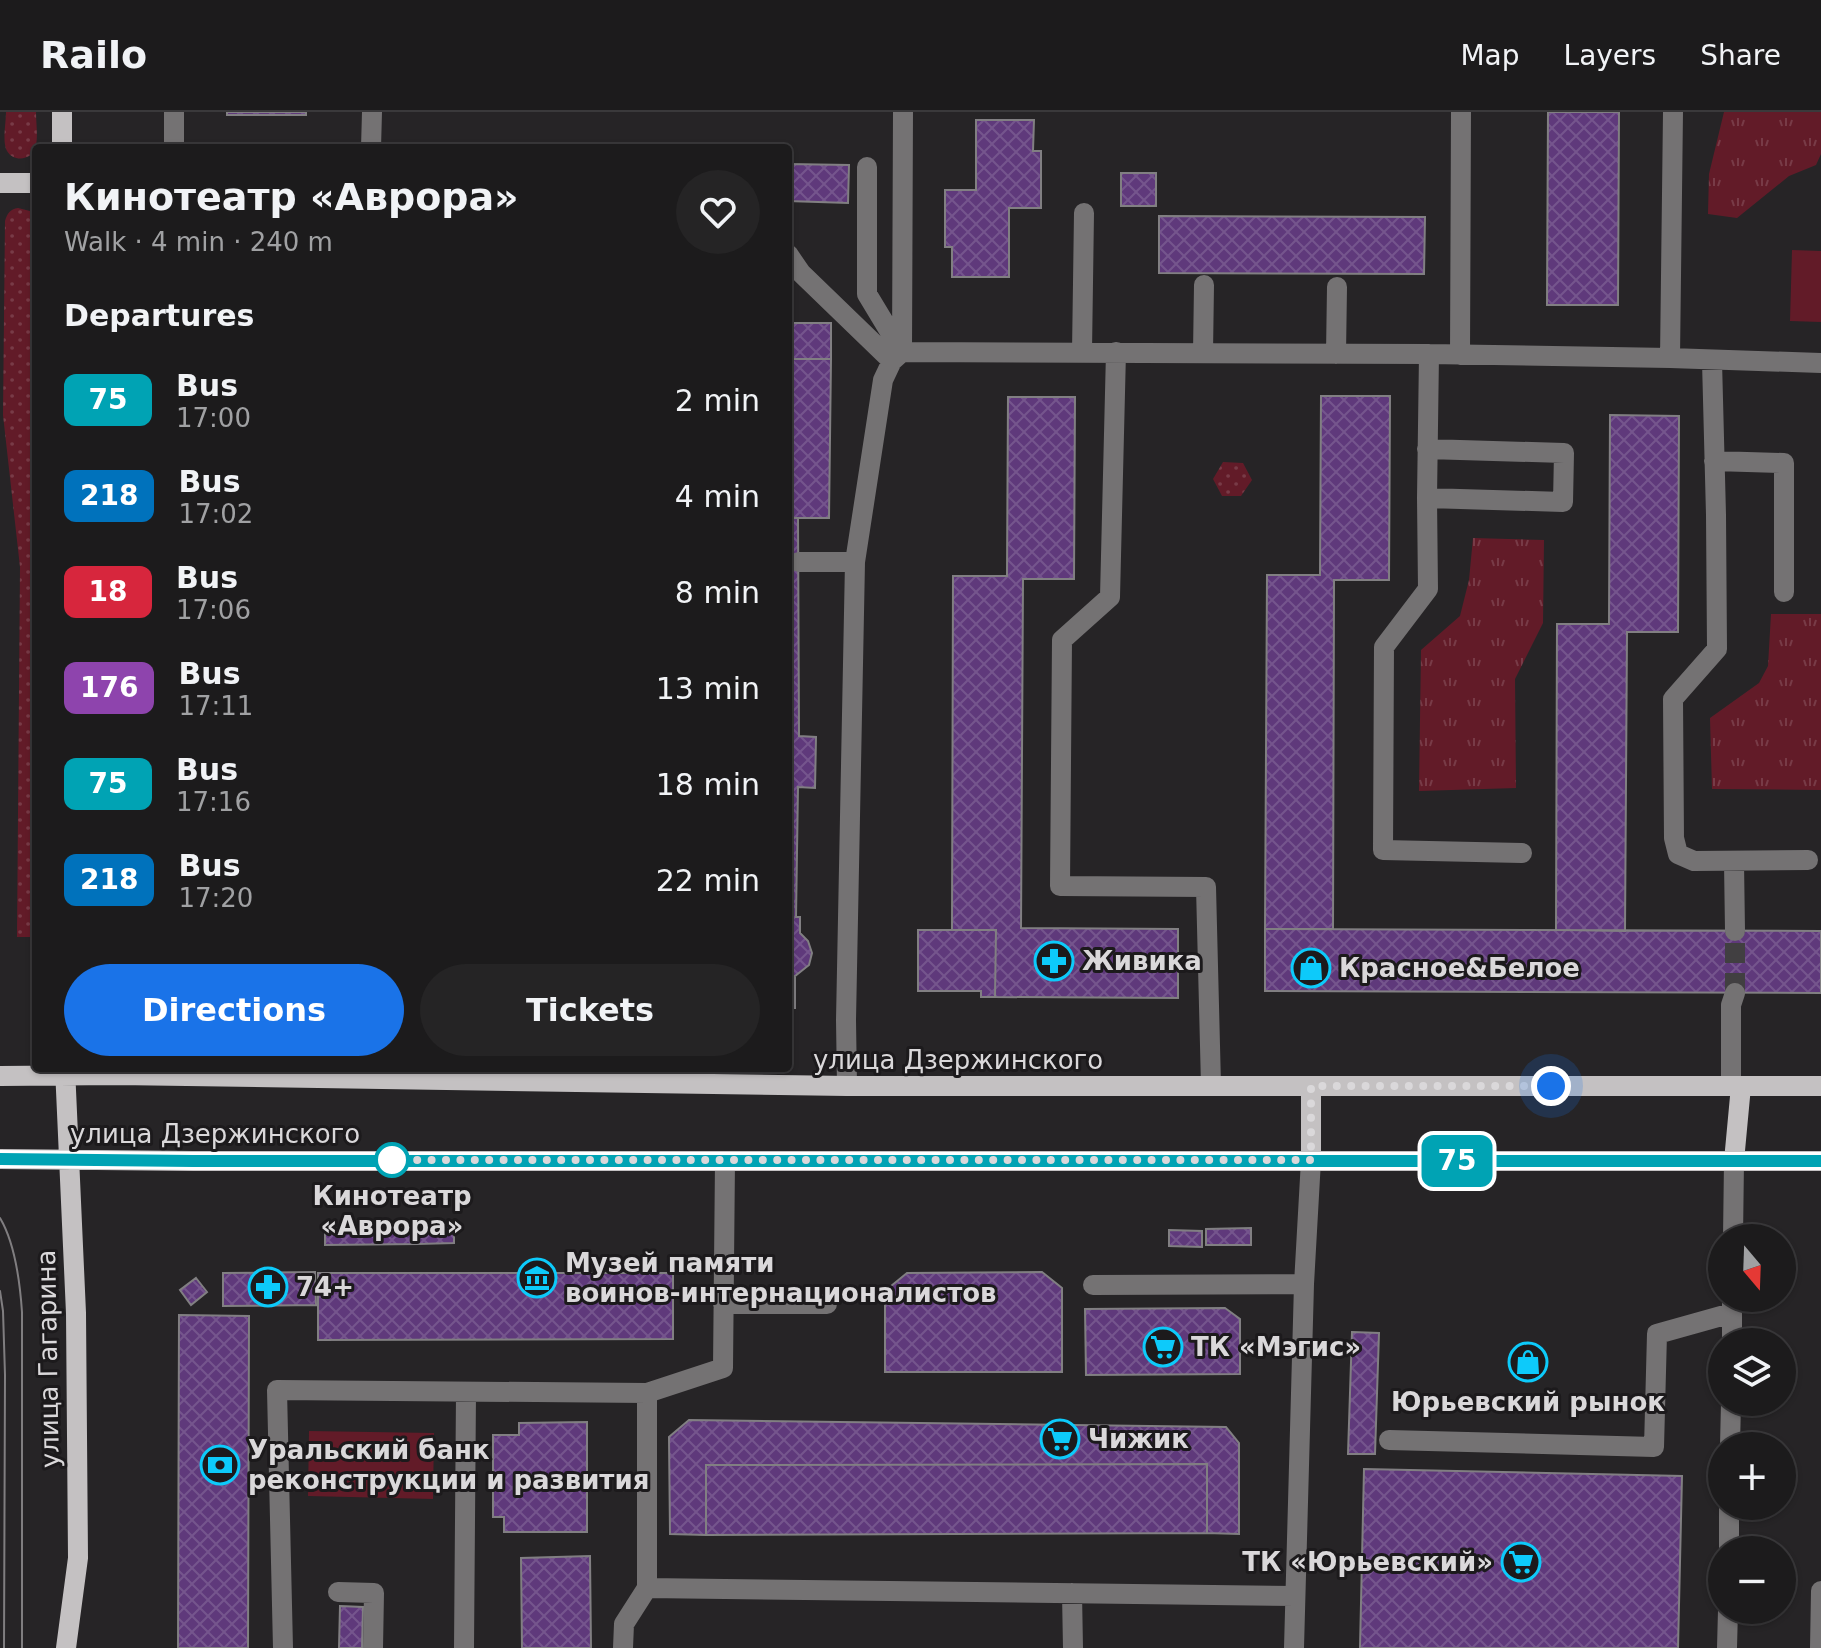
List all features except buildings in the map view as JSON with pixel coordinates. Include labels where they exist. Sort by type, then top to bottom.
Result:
[{"type":"main road","points":[[62,112],[62,144]]},
{"type":"main road","points":[[0,183],[32,183]]},
{"type":"main road","name":"улица Дзержинского","points":[[0,1076],[65,1072],[496,1075],[847,1086],[1821,1086]]},
{"type":"main road","name":"улица Гагарина","points":[[65,1072],[76,1313],[78,1558],[66,1648]]},
{"type":"main road","points":[[1311,1086],[1311,1160]]},
{"type":"main road","points":[[1734,1161],[1736,1086]]},
{"type":"main road","name":"улица Дзержинского","points":[[0,1159],[1821,1161]]},
{"type":"street","points":[[174,112],[174,144]]},
{"type":"street","points":[[371,144],[372,112]]},
{"type":"street","points":[[847,1086],[855,562],[883,380],[897,357],[903,112]]},
{"type":"street","points":[[1460,355],[1461,112]]},
{"type":"street","points":[[1670,358],[1673,112]]},
{"type":"street","points":[[867,167],[867,294],[897,357]]},
{"type":"street","points":[[1082,352],[1084,213]]},
{"type":"street","points":[[792,260],[801,273],[897,357],[1082,352],[1429,354],[1821,363]]},
{"type":"street","points":[[1203,353],[1204,285]]},
{"type":"street","points":[[1336,354],[1337,287]]},
{"type":"street","points":[[1116,352],[1110,597],[1062,640],[1060,886],[1206,887],[1211,1085]]},
{"type":"street","points":[[1429,354],[1428,589],[1384,647],[1383,850],[1522,853]]},
{"type":"street","points":[[1712,361],[1717,649],[1673,699],[1674,838],[1678,854],[1694,861],[1808,860]]},
{"type":"street","points":[[1427,449],[1564,453],[1563,502],[1427,498]]},
{"type":"street","points":[[1714,461],[1784,463],[1784,592]]},
{"type":"street","points":[[799,562],[855,562]]},
{"type":"street","points":[[1734,862],[1735,931]]},
{"type":"street","points":[[1735,993],[1731,1005],[1736,1086]]},
{"type":"street","points":[[1294,1648],[1304,1284],[1311,1160]]},
{"type":"street","points":[[283,1648],[277,1390],[647,1393],[723,1368],[725,1161]]},
{"type":"street","points":[[1733,1224],[1734,1161]]},
{"type":"street","points":[[1093,1285],[1304,1284]]},
{"type":"street","points":[[723,1304],[827,1304]]},
{"type":"street","points":[[1389,1440],[1654,1447],[1657,1334],[1714,1312]]},
{"type":"street","points":[[464,1648],[466,1393]]},
{"type":"street","points":[[623,1648],[624,1624],[647,1588],[647,1393]]},
{"type":"street","points":[[647,1588],[1295,1596]]},
{"type":"street","points":[[1820,1648],[1821,1591]]},
{"type":"street","points":[[338,1592],[374,1593],[373,1648]]},
{"type":"street","points":[[1072,1593],[1073,1648]]},
{"type":"street","points":[[1727,1648],[1728,1624]]},
{"type":"green space","points":[[6,112],[36,112],[36,144],[32,144],[32,154],[15,158],[7,151],[4,138]]},
{"type":"green space","points":[[1724,112],[1821,112],[1821,154],[1816,165],[1789,176],[1737,218],[1708,214],[1709,174]]},
{"type":"green space","points":[[13,209],[32,214],[31,937],[17,937],[20,567],[3,415],[5,221]]},
{"type":"green space","points":[[1792,250],[1821,251],[1821,322],[1790,321]]},
{"type":"green space","points":[[1223,462],[1243,463],[1252,480],[1241,496],[1222,496],[1213,479]]},
{"type":"green space","points":[[1473,538],[1544,540],[1543,623],[1515,679],[1516,788],[1419,791],[1421,650],[1460,616],[1469,580]]},
{"type":"green space","points":[[1771,614],[1821,614],[1821,790],[1712,789],[1710,718],[1759,683],[1768,666]]},
{"type":"green space","points":[[309,1431],[434,1433],[433,1499],[308,1496]]},
{"type":"tunnel","points":[[1735,931],[1735,993]]},
{"type":"tram line","points":[[0,1218],[13,1251],[22,1312],[22,1648]]},
{"type":"tram line","points":[[0,1291],[5,1375],[4,1648]]},
{"type":"bus line","name":"75","points":[[0,1159],[1821,1161]]},
{"type":"place","name":"Живика","points":[[1054,961]]},
{"type":"place","name":"Красное&Белое","points":[[1311,968]]},
{"type":"place","name":"Кинотеатр «Аврора»","points":[[392,1160]]},
{"type":"place","name":"Музей памяти воинов-интернационалистов","points":[[537,1278]]},
{"type":"place","name":"74+","points":[[268,1287]]},
{"type":"place","name":"ТК «Мэгис»","points":[[1163,1347]]},
{"type":"place","name":"Юрьевский рынок","points":[[1528,1362]]},
{"type":"place","name":"Чижик","points":[[1060,1439]]},
{"type":"place","name":"Уральский банк реконструкции и развития","points":[[220,1465]]},
{"type":"place","name":"ТК «Юрьевский»","points":[[1521,1562]]},
{"type":"route","points":[[392,1160],[383,1160],[725,1161],[1311,1160],[1311,1086],[1551,1086]]}]
